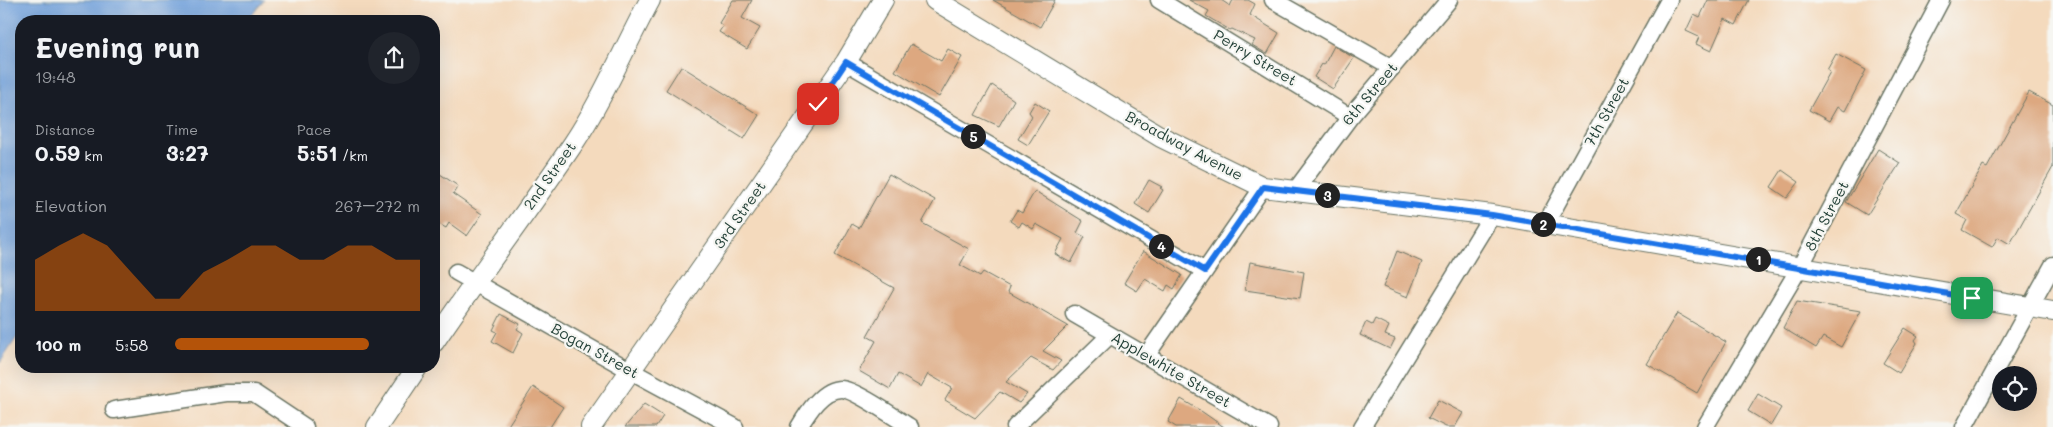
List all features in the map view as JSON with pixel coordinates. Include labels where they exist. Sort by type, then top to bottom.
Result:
[{"type":"main road","name":"2nd Street","points":[[440,333],[474,282],[574,143],[599,101],[650,0]]},
{"type":"main road","name":"3rd Street","points":[[591,427],[846,62],[883,0]]},
{"type":"main road","name":"Broadway Avenue","points":[[935,0],[1161,137],[1263,187],[1492,215],[1800,266],[2053,311]]},
{"type":"main road","points":[[377,427],[413,373]]},
{"type":"street","name":"Perry Street","points":[[1159,0],[1350,117]]},
{"type":"street","points":[[1273,0],[1392,68]]},
{"type":"street","name":"6th Street","points":[[1295,191],[1350,117],[1449,0]]},
{"type":"street","name":"7th Street","points":[[1545,224],[1668,0]]},
{"type":"street","name":"8th Street","points":[[1706,427],[1800,266],[1941,0]]},
{"type":"street","points":[[846,62],[1205,271]]},
{"type":"street","points":[[1146,356],[1263,187]]},
{"type":"street","points":[[1362,427],[1492,215]]},
{"type":"street","points":[[1964,427],[2053,265]]},
{"type":"street","name":"Bogan Street","points":[[456,272],[630,371],[735,427]]},
{"type":"street","name":"Applewhite Street","points":[[1074,314],[1268,427]]},
{"type":"street","points":[[1015,427],[1110,335]]},
{"type":"street","points":[[799,427],[818,401],[829,393],[842,389],[855,394],[910,427]]},
{"type":"street","points":[[114,410],[226,393],[254,393],[305,427]]},
{"type":"water","points":[[0,0],[264,0],[252,15],[15,15],[15,340],[0,363]]},
{"type":"building","points":[[733,0],[752,0],[742,18],[760,28],[747,49],[719,32],[723,26],[719,23]]},
{"type":"building","points":[[993,0],[1055,0],[1040,27]]},
{"type":"building","points":[[1189,0],[1221,0],[1230,6],[1233,0],[1248,0],[1255,4],[1250,15],[1279,33],[1267,54],[1252,45],[1255,40],[1232,29],[1230,30],[1206,16],[1209,11]]},
{"type":"building","points":[[1708,0],[1749,0],[1736,25],[1725,19],[1711,51],[1696,44],[1699,37],[1686,31],[1694,14],[1700,17]]},
{"type":"building","points":[[911,44],[941,61],[948,49],[962,57],[939,97],[895,71]]},
{"type":"building","points":[[1334,46],[1354,58],[1333,89],[1314,77],[1322,64],[1324,65]]},
{"type":"building","points":[[1836,54],[1866,70],[1845,111],[1837,107],[1829,121],[1809,110],[1830,72],[1827,70]]},
{"type":"building","points":[[681,66],[759,115],[744,139],[666,90]]},
{"type":"building","points":[[992,85],[1014,100],[999,126],[975,115]]},
{"type":"building","points":[[2029,92],[2053,105],[2053,167],[2010,244],[1998,237],[1992,247],[1962,230],[1967,220],[1956,214],[1983,166],[1987,168]]},
{"type":"building","points":[[1035,102],[1049,111],[1028,145],[1018,139],[1032,116],[1029,112]]},
{"type":"building","points":[[1878,149],[1900,163],[1867,215],[1846,202]]},
{"type":"building","points":[[1782,170],[1799,182],[1787,198],[1771,187]]},
{"type":"building","points":[[440,174],[458,186],[453,194],[482,214],[467,236],[449,223],[446,228],[440,224]]},
{"type":"building","points":[[889,174],[935,200],[922,223],[969,249],[960,265],[980,276],[983,272],[1010,287],[1008,292],[1068,326],[1043,351],[1061,361],[1053,370],[1031,358],[1006,382],[1027,394],[1019,403],[1000,392],[975,418],[945,400],[952,388],[928,374],[921,387],[898,374],[890,389],[859,371],[876,341],[867,336],[894,288],[835,255],[852,224],[859,228]]},
{"type":"building","points":[[1149,180],[1162,187],[1160,188],[1163,190],[1149,213],[1135,204]]},
{"type":"building","points":[[1035,191],[1083,221],[1077,233],[1085,237],[1071,263],[1055,254],[1063,239],[1036,224],[1033,229],[1022,222],[1019,227],[1010,221],[1017,210],[1022,213]]},
{"type":"building","points":[[1143,251],[1182,275],[1174,289],[1168,285],[1165,291],[1145,279],[1137,291],[1124,283]]},
{"type":"building","points":[[1397,251],[1422,262],[1408,297],[1383,287]]},
{"type":"building","points":[[1250,262],[1304,272],[1300,298],[1245,290]]},
{"type":"building","points":[[1797,301],[1861,311],[1841,347],[1823,337],[1816,348],[1783,328]]},
{"type":"building","points":[[1677,313],[1726,342],[1697,393],[1647,364]]},
{"type":"building","points":[[501,314],[520,324],[517,329],[523,333],[513,353],[492,341],[497,332],[493,330]]},
{"type":"building","points":[[1375,319],[1389,326],[1385,335],[1395,339],[1390,349],[1360,335],[1366,322],[1372,325]]},
{"type":"building","points":[[1905,328],[1918,336],[1915,340],[1917,343],[1899,373],[1883,363]]},
{"type":"building","points":[[533,387],[563,407],[550,427],[507,427]]},
{"type":"building","points":[[1758,394],[1781,408],[1771,425],[1748,411]]},
{"type":"building","points":[[1181,399],[1224,427],[1176,427],[1168,422]]},
{"type":"building","points":[[1438,400],[1463,413],[1455,427],[1446,427],[1428,418]]},
{"type":"building","points":[[644,404],[663,416],[656,427],[625,427]]},
{"type":"route","points":[[818,104],[846,62],[1205,271],[1263,187],[1492,215],[1800,266],[1972,298]]}]
